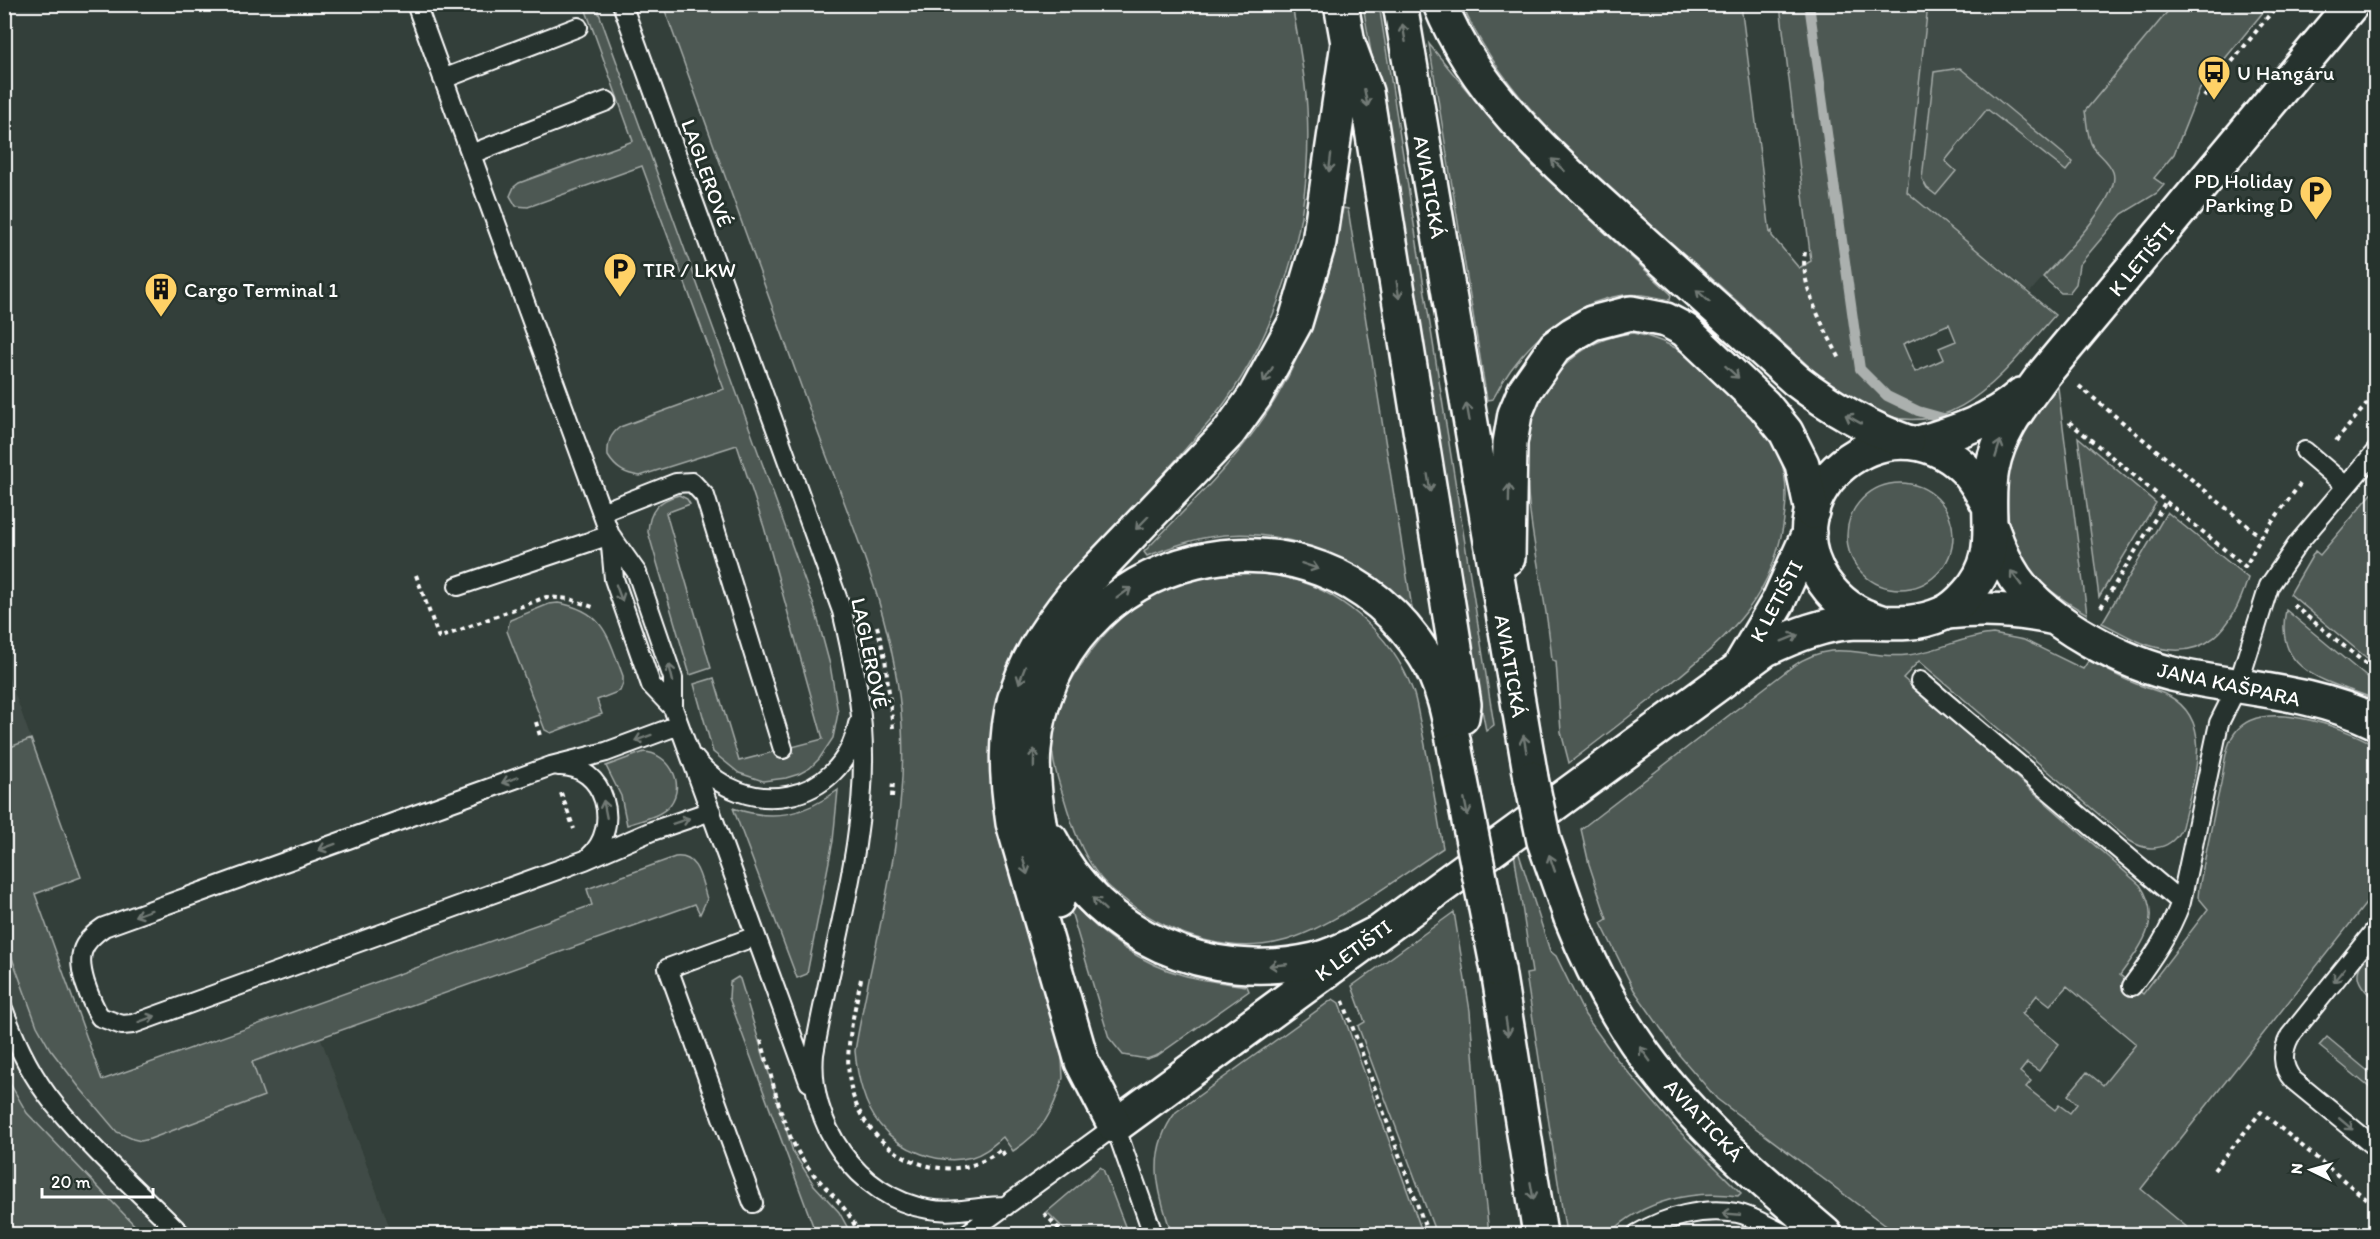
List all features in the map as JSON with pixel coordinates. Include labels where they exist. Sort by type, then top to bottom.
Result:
[{"type":"main road","points":[[1341,4],[1348,42],[1366,92],[1464,704],[1455,750]]},
{"type":"main road","name":"AVIATICKÁ","points":[[1400,4],[1506,635],[1544,841],[1571,918],[1598,980],[1645,1055],[1689,1108],[1740,1159],[1825,1234]]},
{"type":"main road","points":[[1440,4],[1449,28],[1492,93],[1552,159],[1796,380],[1824,402],[1853,420],[1944,453],[1966,470],[1990,518]]},
{"type":"main road","name":"K LETIŠTI","points":[[1115,1126],[1766,649],[1794,636],[1824,627],[1855,622],[1917,622],[1946,612],[1962,600],[1975,586],[1990,549],[1992,469],[2002,434],[2044,374],[2352,4]]},
{"type":"main road","points":[[1115,1126],[1082,1062],[1013,823],[1006,757],[1008,725],[1024,669],[1054,620],[1075,593],[1229,432],[1275,364],[1295,323],[1319,242],[1348,42]]},
{"type":"main road","points":[[1506,635],[1510,443],[1515,414],[1525,390],[1555,347],[1592,323],[1631,313],[1666,320],[1685,330],[1749,388],[1786,432],[1802,464],[1811,523]]},
{"type":"main road","name":"K LETIŠTI","points":[[1740,667],[1778,602],[1811,523],[1819,491],[1831,474],[1847,459],[1875,446],[1913,443],[1954,434],[1987,418],[2017,398],[2044,374]]},
{"type":"main road","name":"JANA KAŠPARA","points":[[1990,518],[2002,555],[2016,579],[2034,600],[2055,618],[2089,639],[2152,668],[2183,677],[2238,685],[2339,708],[2376,722]]},
{"type":"main road","name":"K LETIŠTI","points":[[1811,523],[1812,555],[1819,575],[1832,593],[1847,607],[1866,618],[1886,623]]},
{"type":"main road","points":[[1115,1126],[1103,1056],[1052,884],[1039,816],[1034,783],[1034,750],[1039,717],[1064,655],[1084,629],[1107,605],[1144,581],[1195,560],[1228,555],[1261,555],[1294,560],[1325,571],[1355,586],[1382,605],[1405,629],[1425,656],[1440,686],[1449,717],[1498,970],[1540,1234]]},
{"type":"main road","name":"JANA KAŠPARA","points":[[1946,612],[2019,610],[2055,618]]},
{"type":"main road","points":[[1039,816],[1052,844],[1088,894],[1111,915],[1164,948],[1193,958],[1254,967],[1285,965],[1316,959],[1345,949],[1373,935]]},
{"type":"lane","points":[[416,4],[610,535],[638,573],[673,678],[676,717],[819,1108]]},
{"type":"lane","name":"LAGLEROVÉ","points":[[622,4],[842,611],[855,669],[863,738],[861,795],[853,858],[814,1054],[813,1083],[819,1108],[836,1144],[857,1171],[869,1182],[900,1201],[928,1209],[946,1211],[1006,1206]]},
{"type":"lane","points":[[443,79],[578,27]]},
{"type":"lane","points":[[471,154],[607,101]]},
{"type":"lane","points":[[2132,986],[2160,948],[2181,902],[2219,723],[2238,685],[2269,586],[2299,542],[2376,451]]},
{"type":"lane","points":[[2305,452],[2346,486]]},
{"type":"lane","points":[[602,512],[676,483],[692,482],[699,488],[705,496],[783,749]]},
{"type":"lane","points":[[458,586],[610,535]]},
{"type":"lane","points":[[1920,681],[2181,902]]},
{"type":"lane","points":[[687,745],[708,774],[722,785],[738,793],[756,798],[775,799],[792,795],[825,779],[849,751],[856,735],[859,699]]},
{"type":"lane","points":[[676,717],[606,752],[551,766],[104,927],[86,943],[81,953],[80,966],[92,1004],[100,1017],[122,1025],[134,1024],[585,860],[652,831],[711,811]]},
{"type":"lane","points":[[551,766],[573,766],[584,771],[599,788],[606,806],[606,830],[602,842],[585,860]]},
{"type":"lane","points":[[2376,929],[2290,1036],[2284,1054],[2286,1073],[2376,1148]]},
{"type":"lane","points":[[753,1203],[668,968],[756,936]]},
{"type":"lane","points":[[4,1011],[14,1037],[54,1104],[181,1234]]},
{"type":"lane","points":[[1115,1126],[1153,1234]]},
{"type":"lane","name":"K LETIŠTI","points":[[967,1234],[1115,1126]]},
{"type":"lane","points":[[1637,1234],[1657,1223],[1677,1216],[1738,1213],[1785,1234]]},
{"type":"path","points":[[2204,97],[2278,4]]},
{"type":"path","points":[[1805,252],[1803,263],[1815,310],[1840,359]]},
{"type":"path","points":[[2079,386],[2261,537]]},
{"type":"path","points":[[2069,422],[2251,570]]},
{"type":"path","points":[[2096,615],[2166,501]]},
{"type":"path","points":[[416,575],[439,638],[546,597],[580,601],[596,608]]},
{"type":"path","points":[[2287,600],[2376,672]]},
{"type":"path","points":[[542,742],[552,738]]},
{"type":"path","points":[[557,784],[575,834]]},
{"type":"path","points":[[1342,1000],[1428,1234]]},
{"type":"path","points":[[2214,1170],[2261,1112],[2376,1207]]},
{"type":"path","points":[[1040,1209],[1064,1234]]},
{"type":"shaded area","points":[[584,5],[596,5],[815,609],[830,665],[838,713],[833,738],[810,768],[786,778],[763,781],[739,773],[713,752],[694,684],[714,678],[739,761],[823,739],[764,527],[737,445],[640,476],[621,470],[608,456],[610,440],[620,427],[724,389],[642,166],[528,207],[516,206],[510,196],[514,187],[519,183],[633,141]]},
{"type":"shaded area","points":[[663,5],[1292,5],[1305,82],[1308,147],[1300,224],[1279,299],[1247,369],[1222,407],[1076,570],[1041,614],[1063,1078],[1051,1111],[1039,1129],[1013,1151],[1003,1137],[972,1157],[947,1159],[921,1154],[888,1134],[874,1117],[862,1090],[855,1051],[888,890],[900,808],[902,726],[891,648],[881,609],[856,534]]},
{"type":"shaded area","points":[[1363,5],[1379,5],[1494,725],[1486,731],[1445,511],[1415,313]]},
{"type":"shaded area","points":[[1462,5],[1741,5],[1770,233],[1772,231],[1772,236],[1799,268],[1811,261],[1780,5],[1928,5],[1907,192],[2055,315],[1994,381],[1972,400],[1948,413],[1922,419],[1893,418],[1861,406],[1830,386],[1606,185],[1550,131],[1524,102],[1480,39]],"holes":[[[1949,324],[1956,341],[1939,348],[1944,359],[1915,372],[1903,344]]]},
{"type":"shaded area","points":[[1928,5],[2173,5],[2085,111],[2092,146],[2103,155],[2113,170],[2112,188],[2100,212],[2030,292],[1907,192]]},
{"type":"shaded area","points":[[2173,5],[2269,5],[2200,89],[2174,154],[2154,178],[2164,185],[2157,193],[2122,214],[2079,265],[2076,284],[2069,293],[2061,293],[2043,277],[2088,227],[2108,196],[2113,183],[2111,168],[2091,144],[2085,111]]},
{"type":"shaded area","points":[[1429,44],[1501,132],[1534,167],[1671,294],[1670,300],[1635,295],[1603,299],[1564,318],[1530,346],[1503,381],[1493,399],[1487,400]]},
{"type":"shaded area","points":[[1960,68],[2073,162],[2066,171],[1987,109],[1945,161],[1956,171],[1936,195],[1927,188],[1922,179],[1934,72]]},
{"type":"shaded area","points":[[1343,208],[1348,209],[1412,608],[1367,575],[1343,561],[1292,541],[1237,534],[1193,540],[1147,556],[1144,552],[1237,453],[1268,412],[1284,385],[1309,329],[1319,299]]},
{"type":"shaded area","points":[[1633,333],[1667,343],[1695,360],[1756,418],[1779,454],[1785,481],[1785,512],[1780,541],[1772,567],[1761,590],[1731,630],[1670,684],[1569,763],[1561,732],[1556,661],[1552,660],[1531,524],[1526,459],[1527,434],[1537,402],[1546,386],[1564,366],[1596,343]]},
{"type":"shaded area","points":[[2057,380],[2087,614],[2052,592],[2027,567],[2012,535],[2008,516],[2006,475],[2011,449]]},
{"type":"shaded area","points":[[2078,437],[2156,503],[2099,597]]},
{"type":"shaded area","points":[[1900,483],[1920,487],[1938,498],[1949,516],[1953,536],[1949,556],[1938,574],[1920,585],[1900,589],[1880,585],[1862,574],[1851,556],[1847,536],[1851,516],[1862,498],[1880,487]]},
{"type":"shaded area","points":[[2375,490],[2375,665],[2290,594],[2315,551],[2320,555]]},
{"type":"shaded area","points":[[679,495],[687,499],[690,504],[666,513],[711,668],[690,675],[648,532],[650,518],[656,507]]},
{"type":"shaded area","points":[[2167,512],[2248,578],[2242,596],[2225,626],[2201,645],[2186,650],[2168,650],[2148,645],[2102,623]]},
{"type":"shaded area","points":[[1242,572],[1279,576],[1322,591],[1342,602],[1360,616],[1392,651],[1404,670],[1416,700],[1443,848],[1367,899],[1306,933],[1287,940],[1245,946],[1204,940],[1165,925],[1146,915],[1105,883],[1087,858],[1074,828],[1056,772],[1052,745],[1057,711],[1072,679],[1097,643],[1114,624],[1149,597],[1169,588],[1191,580]]},
{"type":"shaded area","points":[[558,603],[586,612],[595,619],[613,649],[623,676],[623,683],[620,691],[597,700],[602,714],[551,733],[545,730],[507,631],[510,620],[549,604]]},
{"type":"shaded area","points":[[2286,610],[2375,684],[2375,699],[2324,680],[2296,662],[2288,649],[2284,632]]},
{"type":"shaded area","points":[[1993,634],[2024,640],[2083,669],[2089,660],[2126,680],[2169,696],[2184,708],[2193,722],[2197,739],[2197,756],[2195,775],[2182,827],[2178,835],[2166,845],[2145,847],[2130,841],[1919,661],[1903,678],[2140,885],[2147,898],[2150,921],[2142,943],[2120,975],[2143,994],[2208,909],[2198,897],[2199,888],[2227,751],[2234,734],[2246,723],[2262,717],[2281,716],[2302,718],[2343,730],[2375,745],[2375,892],[2141,1189],[2195,1234],[1897,1234],[1717,1099],[1680,1056],[1634,990],[1601,923],[1607,919],[1589,864],[1581,829],[1793,666],[1823,652],[1850,651],[1891,656],[1907,655],[1929,651],[1982,635]],"holes":[[[2067,986],[2136,1044],[2103,1085],[2087,1072],[2068,1095],[2077,1104],[2070,1113],[2059,1105],[2055,1110],[2026,1087],[2031,1081],[2020,1072],[2027,1063],[2039,1071],[2059,1044],[2022,1014],[2037,995],[2050,1005]]]},
{"type":"shaded area","points":[[4,664],[76,864],[18,886],[89,1084],[116,1112],[320,1036],[392,1234],[5,1234]]},
{"type":"shaded area","points":[[31,739],[81,877],[35,894],[102,1080],[592,905],[587,889],[675,857],[683,857],[694,864],[701,877],[707,899],[700,914],[695,904],[252,1062],[264,1096],[141,1141],[117,1132],[50,1049],[37,1026],[5,939],[5,749]]},
{"type":"shaded area","points":[[644,752],[653,754],[667,763],[676,779],[675,796],[666,809],[650,818],[627,825],[621,796],[606,766]]},
{"type":"shaded area","points":[[838,790],[833,841],[807,974],[797,978],[733,808],[762,815],[788,814],[826,799]]},
{"type":"shaded area","points":[[1510,826],[1550,951],[1556,956],[1585,1015],[1615,1057],[1677,1129],[1741,1193],[1738,1196],[1686,1196],[1653,1205],[1623,1222],[1609,1234],[1566,1234],[1526,974],[1532,973]]},
{"type":"shaded area","points":[[1074,905],[1110,938],[1153,964],[1191,977],[1247,986],[1249,991],[1158,1055],[1147,1059],[1123,1055],[1109,1038],[1070,908]]},
{"type":"shaded area","points":[[1454,912],[1470,1011],[1481,1162],[1489,1234],[1436,1234],[1358,1026],[1365,1022],[1352,986]]},
{"type":"shaded area","points":[[2375,945],[2375,995],[2373,998],[2360,984],[2358,972],[2364,959]]},
{"type":"shaded area","points":[[738,977],[793,1152],[814,1185],[839,1212],[851,1234],[816,1234],[729,998],[730,982]]},
{"type":"shaded area","points":[[1333,999],[1339,1003],[1423,1234],[1172,1234],[1162,1203],[1157,1172],[1161,1142],[1176,1112]]},
{"type":"shaded area","points":[[2327,1037],[2375,1077],[2375,1092],[2319,1046]]},
{"type":"shaded area","points":[[4,1073],[27,1113],[143,1234],[5,1234]]},
{"type":"shaded area","points":[[1100,1167],[1103,1169],[1128,1234],[1069,1234],[1047,1212]]},
{"type":"waterway","points":[[1809,4],[1860,369],[1887,396],[1918,411],[1943,418]]},
{"type":"place","name":"U Hangáru","points":[[2214,101]]},
{"type":"place","name":"PD Holiday Parking D","points":[[2316,221]]},
{"type":"place","name":"TIR / LKW","points":[[620,298]]},
{"type":"place","name":"Cargo Terminal 1","points":[[161,318]]}]
